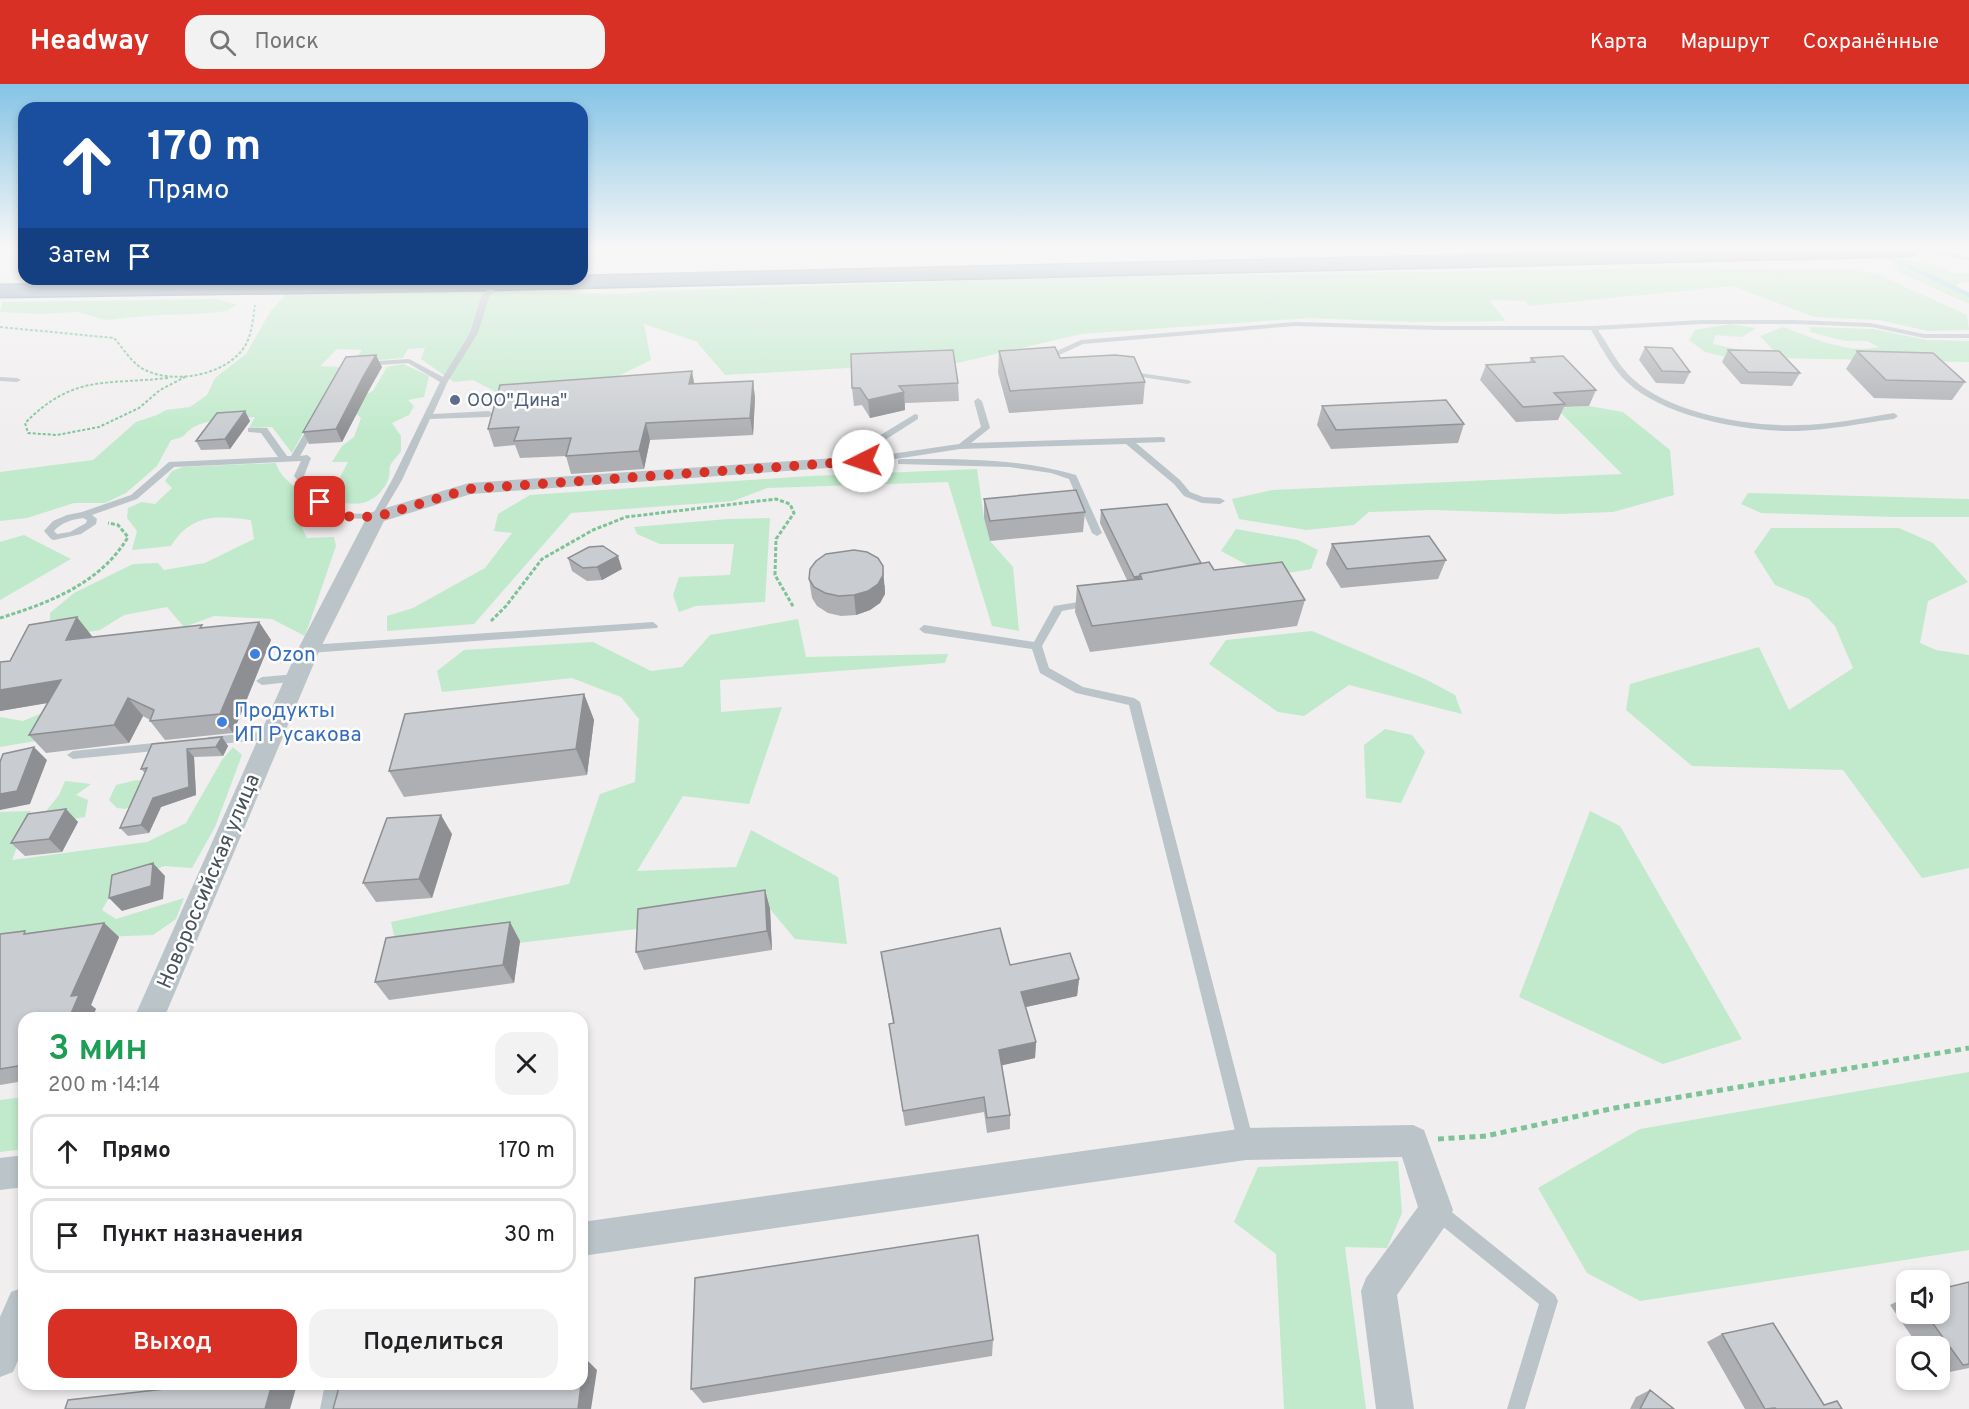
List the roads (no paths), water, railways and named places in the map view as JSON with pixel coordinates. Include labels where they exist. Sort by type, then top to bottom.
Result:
[{"type":"street","points":[[376,517],[469,489],[863,461]]},
{"type":"street","name":"Новороссийская улица","points":[[152,1012],[309,649],[376,517]]},
{"type":"street","points":[[588,1238],[1246,1144],[1413,1141],[1436,1210],[1379,1291],[1395,1409]]},
{"type":"street","points":[[0,1174],[18,1172]]},
{"type":"street","points":[[0,1359],[18,1323]]},
{"type":"lane","name":"Новороссийская улица","points":[[376,517],[397,480],[444,381],[474,333],[480,312]]},
{"type":"lane","points":[[1059,365],[1048,364],[1042,359],[1081,342],[1295,324],[1439,328],[1593,328],[1701,322],[1794,322],[1871,325],[1924,336],[1969,336]]},
{"type":"lane","points":[[1593,328],[1628,380],[1648,395],[1681,408],[1738,423],[1797,428],[1894,416]]},
{"type":"lane","points":[[357,364],[409,361],[444,381]]},
{"type":"lane","points":[[1117,372],[1188,382]]},
{"type":"lane","points":[[0,379],[17,380]]},
{"type":"lane","points":[[960,446],[986,428],[978,401]]},
{"type":"lane","points":[[426,417],[489,414]]},
{"type":"lane","points":[[289,458],[318,417]]},
{"type":"lane","points":[[863,461],[877,441],[915,417]]},
{"type":"lane","points":[[251,430],[264,430],[289,458]]},
{"type":"lane","points":[[863,461],[960,446],[1162,440]]},
{"type":"lane","points":[[1128,441],[1177,482],[1187,494],[1202,500],[1220,501]]},
{"type":"lane","points":[[84,515],[92,519],[91,524],[81,532],[70,536],[54,537],[49,531],[56,523],[70,517],[84,515],[134,497],[172,464],[307,458],[299,476],[331,516],[376,517]]},
{"type":"lane","points":[[863,461],[982,462],[1045,467],[1073,477],[1097,533]]},
{"type":"lane","points":[[1103,600],[1058,608],[1037,646],[1044,670],[1080,690],[1134,702],[1246,1144]]},
{"type":"lane","points":[[309,649],[653,626]]},
{"type":"lane","points":[[924,629],[1037,646]]},
{"type":"lane","points":[[262,681],[296,678]]},
{"type":"lane","points":[[202,742],[272,735]]},
{"type":"lane","points":[[73,755],[178,744]]},
{"type":"lane","points":[[1436,1210],[1549,1301],[1516,1409]]},
{"type":"lane","points":[[329,1409],[333,1390]]},
{"type":"place","name":"ООО\"Дина\"","points":[[455,400]]},
{"type":"place","name":"Ozon","points":[[255,654]]},
{"type":"place","name":"Продукты ИП Русакова","points":[[222,722]]}]
